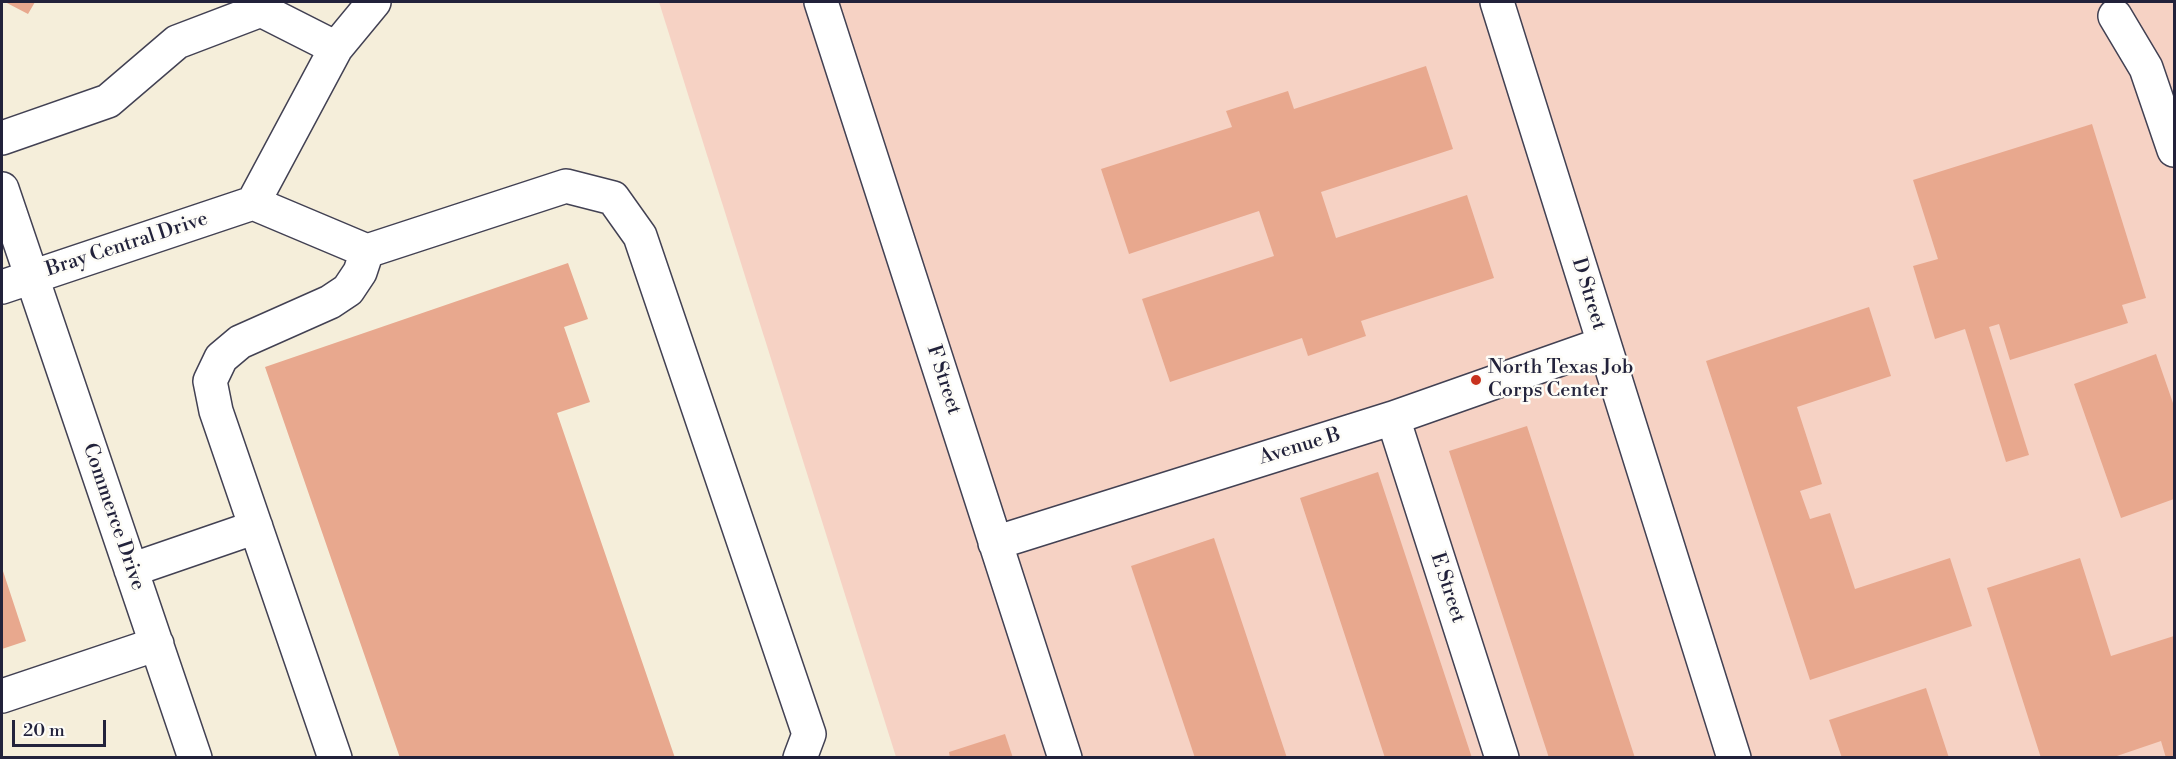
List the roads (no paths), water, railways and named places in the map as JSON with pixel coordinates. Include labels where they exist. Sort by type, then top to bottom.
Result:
[{"type":"street","points":[[375,2],[336,48],[253,203],[367,251],[566,186],[613,198],[639,236],[809,734],[800,758]]},
{"type":"street","name":"F Street","points":[[821,2],[1065,758]]},
{"type":"street","name":"D Street","points":[[1497,2],[1734,758]]},
{"type":"street","points":[[2,138],[108,101],[177,42],[261,10],[286,13],[336,48]]},
{"type":"street","points":[[2115,16],[2146,68],[2175,150]]},
{"type":"street","points":[[2,110],[34,127]]},
{"type":"street","name":"Commerce Drive","points":[[2,189],[16,282],[131,570],[195,758]]},
{"type":"street","name":"Bray Central Drive","points":[[16,282],[253,203]]},
{"type":"street","points":[[335,758],[216,411],[210,381],[221,358],[240,342],[330,302],[348,290],[360,272],[367,251]]},
{"type":"street","name":"Avenue B","points":[[995,543],[1393,418],[1603,344]]},
{"type":"street","name":"E Street","points":[[1393,418],[1502,758]]},
{"type":"street","points":[[131,570],[256,527]]},
{"type":"street","points":[[2,696],[157,645]]},
{"type":"place","name":"North Texas Job Corps Center","points":[[1476,380]]}]
